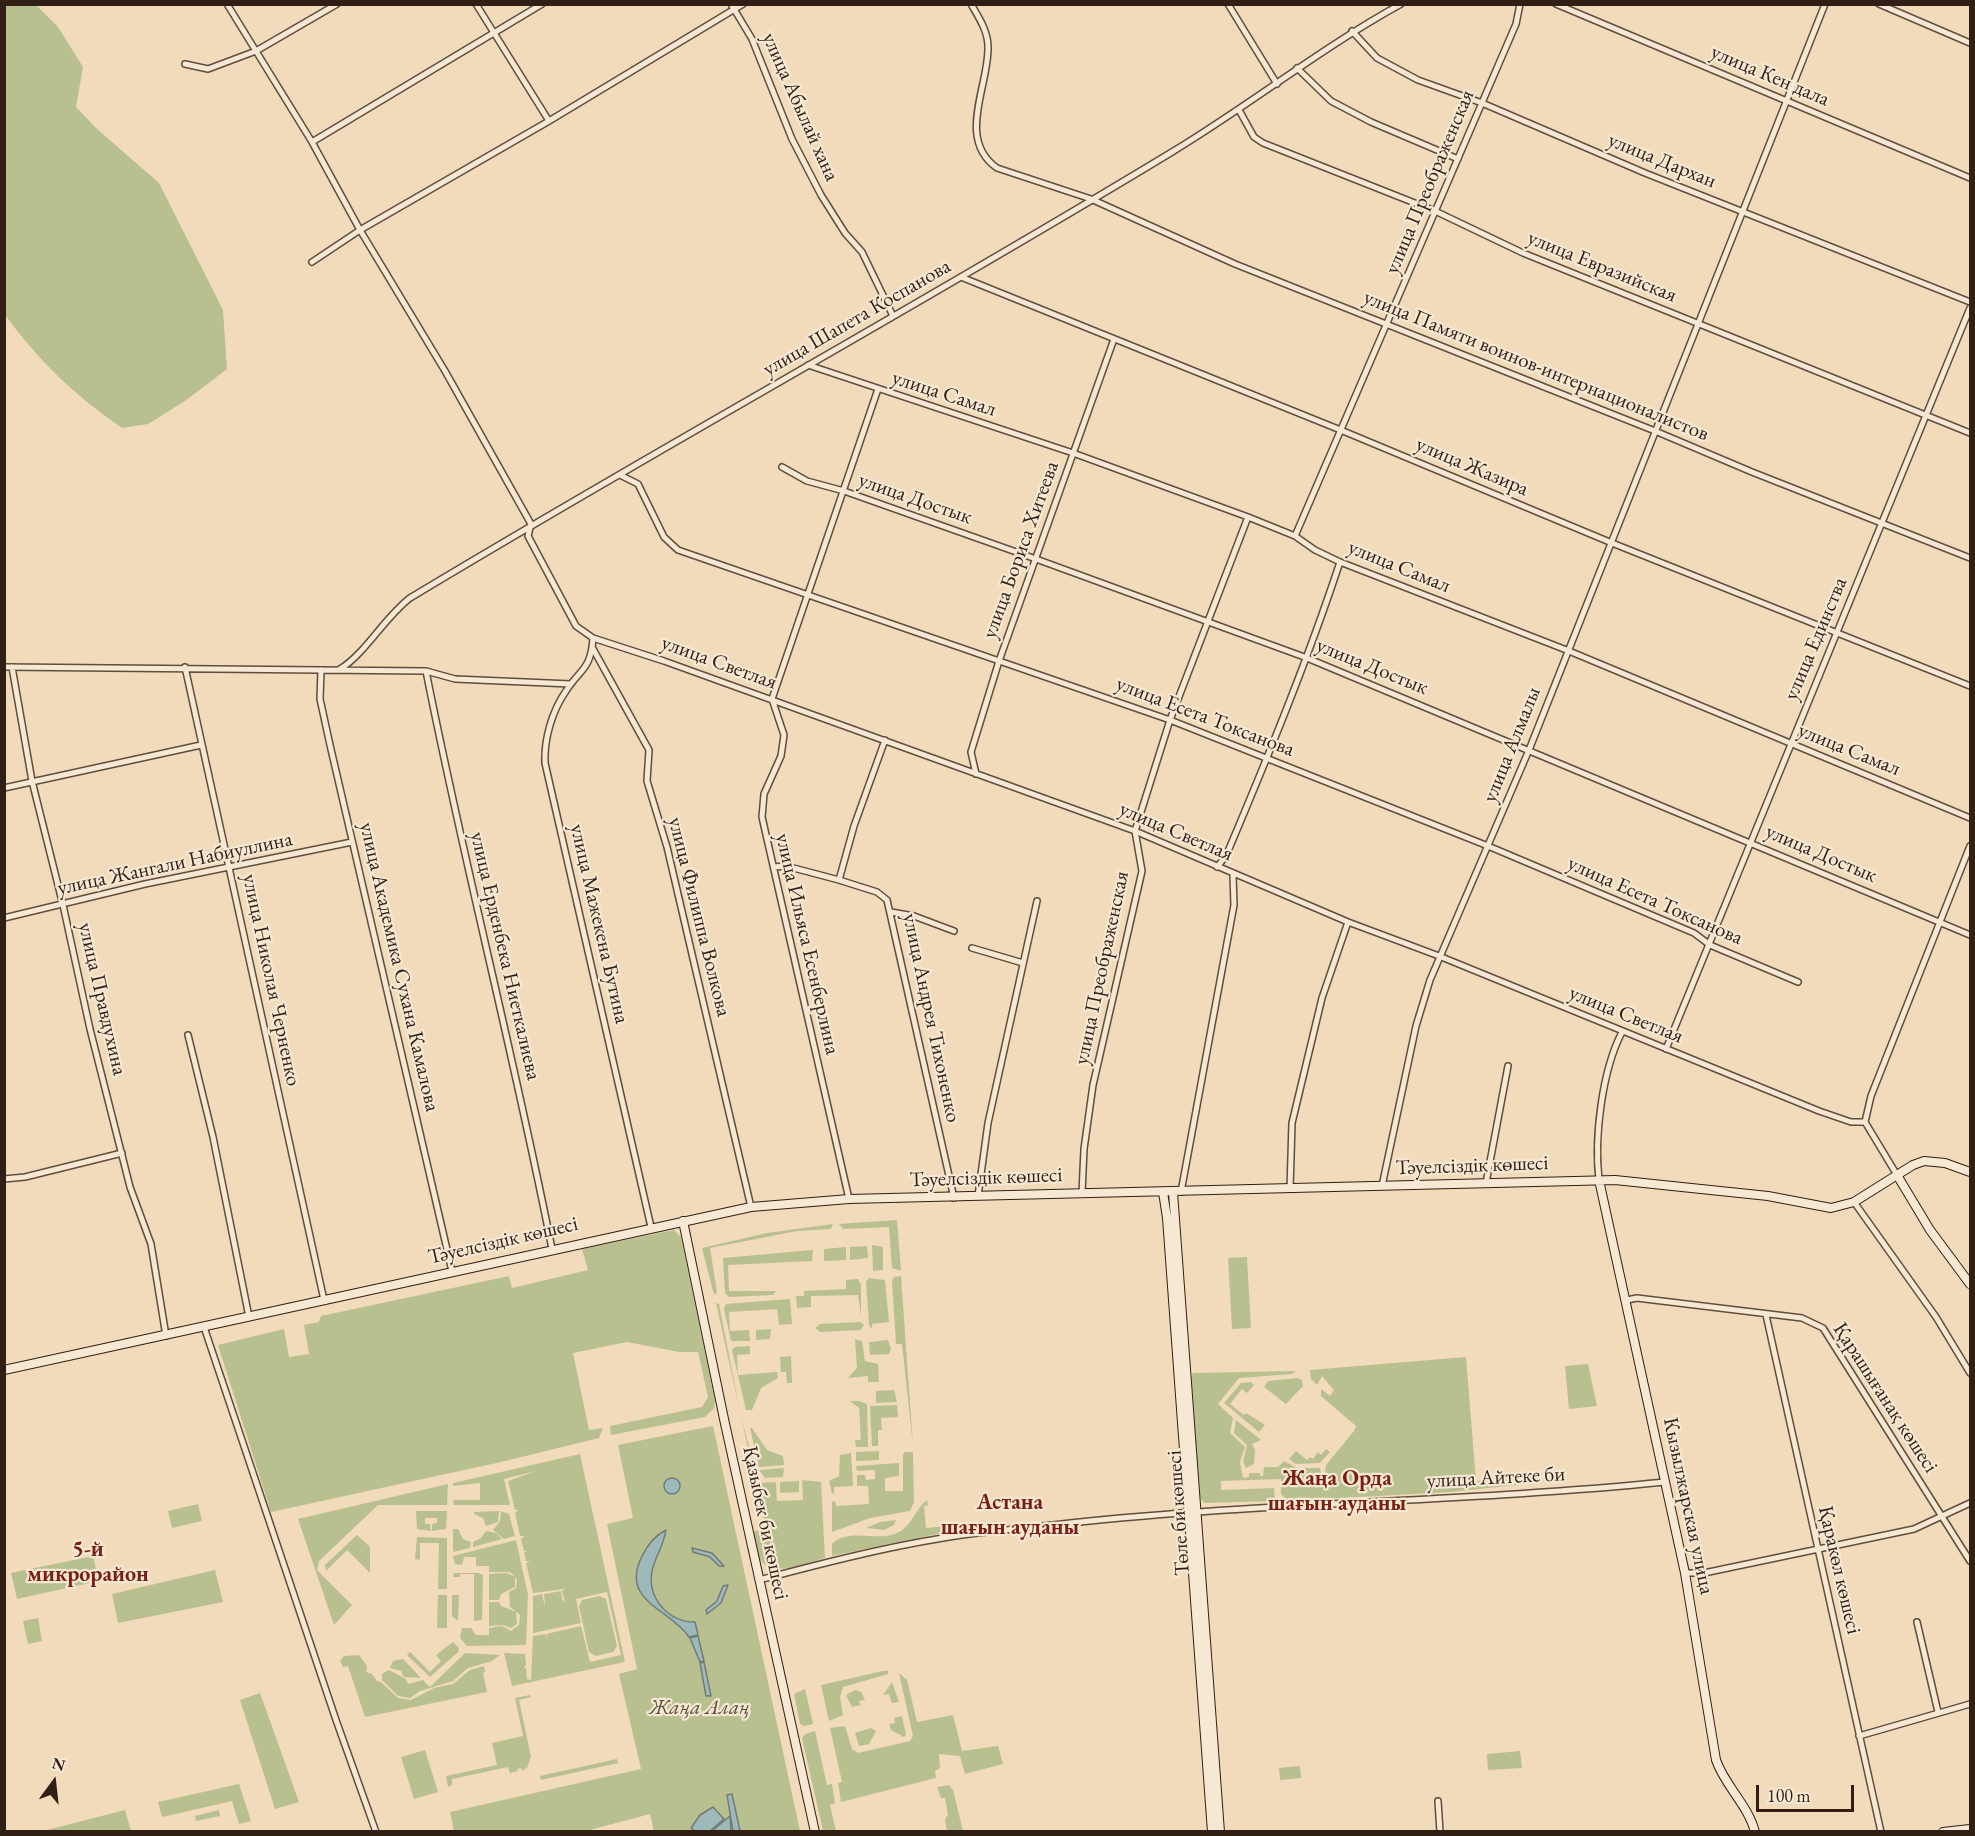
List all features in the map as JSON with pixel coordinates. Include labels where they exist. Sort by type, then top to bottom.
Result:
[{"type":"main road","name":"Тәуелсіздік көшесі","points":[[4,1370],[166,1336],[552,1248],[751,1207],[849,1199],[1599,1180],[1635,1181],[1768,1196],[1820,1208],[1841,1207],[1854,1202],[1913,1165],[1934,1160],[1970,1169]]},
{"type":"main road","points":[[1897,1175],[1930,1230],[1971,1284]]},
{"type":"main road","name":"Кызылжарская улица","points":[[1599,1180],[1685,1574],[1716,1760],[1720,1772],[1750,1817],[1755,1832]]},
{"type":"main road","name":"Төле би көшесі","points":[[1163,1192],[1220,1832]]},
{"type":"main road","name":"Төле би көшесі","points":[[1177,1192],[1212,1832]]},
{"type":"main road","name":"Қазыбек би көшесі","points":[[683,1221],[815,1832]]},
{"type":"main road","points":[[1943,1832],[1971,1828]]},
{"type":"street","name":"улица Светлая","points":[[227,4],[312,142],[360,230],[445,371],[531,524],[528,536],[576,626],[593,638],[772,699],[1135,831],[1348,922],[1439,956],[1819,1111],[1851,1122],[1864,1122]]},
{"type":"street","points":[[185,64],[208,69],[256,51],[337,4]]},
{"type":"street","points":[[476,4],[549,121]]},
{"type":"street","points":[[312,142],[495,35],[542,4]]},
{"type":"street","points":[[312,262],[360,230],[549,121],[732,7],[743,4]]},
{"type":"street","name":"улица Памяти воинов-интернационалистов","points":[[972,4],[987,32],[988,46],[987,66],[977,103],[980,149],[985,160],[997,168],[1091,199],[1235,264],[1388,323],[1752,472],[1971,558]]},
{"type":"street","points":[[1228,4],[1277,84]]},
{"type":"street","name":"улица Шапета Коспанова","points":[[340,669],[350,663],[392,613],[410,598],[531,524],[961,278],[1239,110],[1352,31],[1401,4]]},
{"type":"street","name":"улица Преображенская","points":[[1294,536],[1342,430],[1516,24],[1520,4]]},
{"type":"street","name":"улица Кен дала","points":[[1556,4],[1971,178]]},
{"type":"street","name":"улица Алмалы","points":[[1382,1186],[1416,1026],[1439,956],[1529,750],[1825,4]]},
{"type":"street","points":[[1879,4],[1971,43]]},
{"type":"street","name":"улица Абылай хана","points":[[732,7],[752,39],[792,140],[820,195],[845,233],[862,252],[893,316]]},
{"type":"street","name":"улица Дархан","points":[[1352,31],[1377,58],[1418,80],[1482,103],[1624,164],[1971,302]]},
{"type":"street","points":[[1297,68],[1330,101],[1458,159]]},
{"type":"street","name":"улица Евразийская","points":[[1239,110],[1254,136],[1263,143],[1435,212],[1523,253],[1971,433]]},
{"type":"street","name":"улица Жазира","points":[[961,278],[1342,430],[1612,543],[1971,686]]},
{"type":"street","name":"улица Единства","points":[[1666,1049],[1790,743],[1971,308]]},
{"type":"street","name":"улица Бориса Хитеева","points":[[976,774],[971,752],[999,661],[1114,339]]},
{"type":"street","name":"улица Самал","points":[[808,365],[1073,453],[1248,517],[1294,536],[1315,550],[1340,562],[1569,651],[1971,818]]},
{"type":"street","points":[[772,699],[878,389]]},
{"type":"street","name":"улица Достык","points":[[782,466],[807,481],[844,491],[1307,658],[1971,935]]},
{"type":"street","name":"улица Есета Токсанова","points":[[620,475],[638,484],[670,544],[1170,720],[1268,758],[1488,846],[1694,933],[1710,945],[1798,982]]},
{"type":"street","name":"улица Преображенская","points":[[1082,1193],[1084,1149],[1094,1084],[1142,871],[1135,831],[1170,720],[1248,517]]},
{"type":"street","points":[[1217,867],[1226,856],[1268,758],[1307,658],[1340,562]]},
{"type":"street","name":"улица Мажекена Бутина","points":[[593,638],[585,669],[561,699],[547,737],[545,763],[651,1227]]},
{"type":"street","name":"улица Филиппа Волкова","points":[[592,647],[649,750],[647,781],[667,847],[751,1207]]},
{"type":"street","points":[[4,667],[426,671],[454,679],[571,684]]},
{"type":"street","name":"улица Правдухина","points":[[12,667],[32,781],[63,905],[90,1029],[130,1186],[152,1244],[166,1336]]},
{"type":"street","name":"улица Николая Черненко","points":[[185,667],[324,1300]]},
{"type":"street","name":"улица Академика Сухана Камалова","points":[[321,670],[320,699],[452,1271]]},
{"type":"street","name":"улица Ерденбека Ниеткалиева","points":[[426,671],[449,786],[529,1132],[552,1248]]},
{"type":"street","name":"улица Ильяса Есенберлина","points":[[772,699],[784,735],[781,756],[764,794],[762,817],[849,1199]]},
{"type":"street","points":[[839,880],[854,826],[885,741]]},
{"type":"street","points":[[4,788],[201,745]]},
{"type":"street","name":"улица Жангали Набиуллина","points":[[4,918],[146,884],[352,842]]},
{"type":"street","points":[[1897,1175],[1864,1122],[1871,1096],[1971,846]]},
{"type":"street","name":"улица Андрея Тихоненко","points":[[774,867],[786,866],[839,880],[877,892],[887,900],[954,1198]]},
{"type":"street","points":[[1177,1192],[1234,905],[1233,874]]},
{"type":"street","points":[[978,1197],[988,1123],[1037,901]]},
{"type":"street","points":[[891,912],[914,916],[954,931]]},
{"type":"street","points":[[1290,1189],[1292,1123],[1322,998],[1348,922]]},
{"type":"street","points":[[972,948],[1023,963]]},
{"type":"street","points":[[1599,1180],[1596,1154],[1602,1107],[1616,1045],[1622,1032]]},
{"type":"street","points":[[188,1035],[213,1137],[249,1317]]},
{"type":"street","points":[[1486,1183],[1508,1066]]},
{"type":"street","points":[[4,1179],[25,1177],[122,1153]]},
{"type":"street","points":[[1854,1202],[1936,1317],[1971,1372]]},
{"type":"street","name":"Қарашығанақ көшесі","points":[[1627,1300],[1637,1298],[1802,1318],[1823,1328],[1971,1561]]},
{"type":"street","name":"Қаракөл көшесі","points":[[1766,1315],[1881,1832]]},
{"type":"street","points":[[204,1327],[376,1832]]},
{"type":"street","name":"улица Айтеке би","points":[[759,1580],[944,1538],[1193,1512],[1539,1492],[1665,1482]]},
{"type":"street","points":[[1685,1574],[1704,1573],[1914,1529],[1971,1503]]},
{"type":"street","points":[[1917,1622],[1938,1712]]},
{"type":"street","points":[[1859,1737],[1971,1704]]},
{"type":"street","points":[[1438,1801],[1440,1832]]},
{"type":"green space","points":[[4,5],[36,5],[58,27],[83,67],[76,107],[96,128],[159,183],[223,310],[227,369],[185,401],[148,424],[122,428],[105,416],[58,376],[30,347],[5,315]]},
{"type":"green space","points":[[897,1220],[901,1271],[892,1268],[889,1227],[843,1229],[839,1224]]},
{"type":"green space","points":[[833,1224],[831,1229],[797,1231],[710,1248],[717,1292],[714,1295],[702,1248],[767,1233]]},
{"type":"green space","points":[[674,1230],[681,1237],[715,1401],[714,1408],[705,1417],[611,1435],[610,1426],[702,1407],[708,1397],[698,1352],[679,1352],[627,1342],[573,1353],[589,1430],[603,1428],[599,1438],[501,1462],[271,1512],[218,1345],[284,1329],[289,1357],[309,1354],[304,1325],[319,1322],[321,1316],[509,1276],[512,1288],[588,1270],[582,1249]]},
{"type":"green space","points":[[872,1245],[883,1247],[883,1270],[873,1271]]},
{"type":"green space","points":[[867,1246],[868,1258],[850,1260],[850,1247]]},
{"type":"green space","points":[[846,1247],[846,1260],[824,1261],[824,1249]]},
{"type":"green space","points":[[813,1250],[812,1261],[728,1265],[729,1291],[776,1291],[773,1295],[729,1297],[725,1293],[723,1258]]},
{"type":"green space","points":[[1247,1257],[1251,1328],[1232,1329],[1228,1258]]},
{"type":"green space","points":[[901,1276],[913,1446],[902,1344],[896,1344],[892,1281],[894,1277]]},
{"type":"green space","points":[[869,1278],[885,1280],[889,1322],[872,1324],[872,1329],[869,1325],[866,1282]]},
{"type":"green space","points":[[858,1279],[861,1285],[861,1316],[858,1295],[811,1296],[811,1307],[797,1308],[796,1296],[804,1296],[804,1291],[846,1289],[846,1280]]},
{"type":"green space","points":[[790,1299],[792,1324],[779,1325],[777,1309],[729,1312],[730,1331],[749,1330],[750,1341],[731,1341],[724,1309],[726,1304]]},
{"type":"green space","points":[[716,1303],[719,1304],[740,1411]]},
{"type":"green space","points":[[860,1322],[864,1325],[861,1330],[820,1332],[815,1328],[820,1324]]},
{"type":"green space","points":[[771,1329],[770,1339],[756,1340],[756,1330]]},
{"type":"green space","points":[[855,1339],[862,1341],[865,1361],[878,1364],[879,1382],[868,1382],[868,1376],[848,1378],[857,1368]]},
{"type":"green space","points":[[888,1340],[891,1349],[889,1354],[870,1355],[869,1342]]},
{"type":"green space","points":[[750,1346],[750,1354],[737,1355],[738,1375],[777,1372],[778,1378],[761,1388],[752,1410],[746,1410],[732,1350],[735,1347]]},
{"type":"green space","points":[[791,1356],[792,1383],[787,1383],[786,1372],[781,1372],[780,1357]]},
{"type":"green space","points":[[1466,1357],[1476,1481],[1535,1477],[1536,1483],[1450,1492],[1288,1501],[1281,1494],[1281,1479],[1221,1481],[1221,1490],[1274,1488],[1275,1501],[1204,1503],[1200,1498],[1191,1377],[1193,1373],[1296,1371],[1292,1374],[1239,1378],[1218,1404],[1233,1418],[1230,1433],[1245,1447],[1240,1462],[1243,1478],[1249,1477],[1249,1473],[1260,1473],[1260,1476],[1263,1476],[1264,1467],[1278,1467],[1284,1461],[1297,1468],[1320,1468],[1321,1473],[1325,1473],[1326,1465],[1354,1431],[1356,1426],[1321,1396],[1321,1389],[1330,1396],[1334,1390],[1322,1376],[1317,1385],[1311,1379],[1310,1370]]},
{"type":"green space","points":[[1588,1364],[1597,1406],[1569,1409],[1565,1366]]},
{"type":"green space","points":[[1297,1378],[1302,1380],[1303,1386],[1286,1404],[1264,1387],[1268,1381]]},
{"type":"green space","points":[[1251,1382],[1254,1385],[1247,1393],[1242,1389],[1230,1404],[1244,1415],[1246,1413],[1265,1425],[1259,1432],[1224,1403],[1241,1383]]},
{"type":"green space","points":[[894,1390],[897,1402],[876,1403],[876,1391]]},
{"type":"green space","points":[[850,1401],[867,1404],[868,1447],[856,1447],[855,1440],[861,1440],[859,1408]]},
{"type":"green space","points":[[897,1405],[898,1417],[881,1418],[882,1430],[878,1430],[878,1446],[872,1446],[870,1406]]},
{"type":"green space","points":[[741,1417],[759,1483],[776,1482],[777,1501],[803,1500],[802,1480],[821,1482],[825,1558],[799,1566],[779,1568],[763,1563],[758,1556],[752,1532],[766,1528]]},
{"type":"green space","points":[[1236,1420],[1261,1440],[1252,1444],[1255,1450],[1254,1464],[1246,1468],[1243,1462],[1247,1445],[1234,1433]]},
{"type":"green space","name":"Жаңа Алаң","points":[[713,1426],[800,1831],[654,1831],[650,1814],[586,1831],[454,1831],[450,1812],[641,1769],[619,1674],[637,1669],[607,1524],[633,1518],[618,1445]]},
{"type":"green space","points":[[750,1428],[767,1450],[783,1456],[784,1465],[759,1467]]},
{"type":"green space","points":[[1326,1449],[1330,1452],[1320,1463],[1296,1464],[1289,1459],[1296,1451],[1307,1460],[1310,1457],[1313,1459],[1318,1452],[1321,1455]]},
{"type":"green space","points":[[879,1451],[879,1460],[856,1461],[856,1452]]},
{"type":"green space","points":[[905,1452],[913,1452],[914,1502],[910,1511],[870,1518],[832,1532],[832,1502],[835,1501],[836,1506],[869,1504],[868,1486],[857,1486],[857,1475],[865,1475],[866,1480],[875,1479],[875,1470],[857,1471],[856,1466],[899,1463],[899,1476],[885,1478],[885,1491],[903,1491],[903,1455]]},
{"type":"green space","points":[[851,1453],[853,1486],[834,1487],[834,1494],[829,1481],[839,1476],[840,1455]]},
{"type":"green space","points":[[580,1454],[625,1662],[512,1686],[504,1653],[525,1654],[524,1668],[526,1668],[527,1679],[531,1680],[533,1636],[545,1634],[548,1641],[546,1634],[581,1626],[590,1662],[621,1655],[607,1592],[576,1599],[581,1623],[533,1633],[533,1596],[542,1594],[545,1607],[544,1594],[561,1591],[565,1602],[562,1591],[565,1589],[533,1593],[526,1563],[530,1561],[526,1561],[524,1553],[527,1551],[524,1551],[521,1539],[524,1536],[520,1536],[515,1513],[519,1510],[515,1510],[508,1481],[536,1471],[504,1479],[510,1505],[454,1505],[453,1500],[480,1500],[480,1483],[453,1486],[453,1483]]},
{"type":"green space","points":[[784,1468],[783,1477],[765,1478],[759,1470]]},
{"type":"green space","points":[[799,1481],[799,1492],[780,1493],[780,1482]]},
{"type":"green space","points":[[448,1484],[447,1505],[378,1505],[319,1561],[317,1570],[352,1605],[334,1625],[298,1519]]},
{"type":"green space","points":[[927,1500],[928,1505],[924,1506],[926,1528],[997,1521],[998,1526],[937,1534],[832,1556],[832,1544],[844,1537],[887,1536],[902,1530]]},
{"type":"green space","points":[[198,1504],[202,1521],[172,1528],[168,1511]]},
{"type":"green space","points":[[416,1511],[447,1511],[446,1529],[432,1531],[432,1524],[437,1523],[437,1518],[425,1518],[425,1524],[430,1524],[431,1531],[417,1529]]},
{"type":"green space","points":[[499,1511],[498,1522],[486,1526],[483,1518],[474,1514],[474,1512]]},
{"type":"green space","points":[[501,1511],[509,1514],[515,1536],[504,1539],[493,1530],[500,1521]]},
{"type":"green space","points":[[896,1520],[894,1525],[884,1530],[866,1528],[880,1522]]},
{"type":"green space","points":[[453,1529],[458,1529],[463,1539],[471,1542],[470,1548],[453,1552]]},
{"type":"green space","points":[[486,1531],[496,1533],[502,1539],[473,1547],[473,1542],[481,1538]]},
{"type":"green space","points":[[357,1535],[370,1547],[370,1573],[347,1550],[326,1571],[325,1565]]},
{"type":"green space","points":[[417,1537],[447,1538],[447,1589],[438,1589],[439,1543],[420,1543],[420,1560],[415,1559]]},
{"type":"green space","points":[[516,1540],[528,1595],[526,1645],[467,1646],[460,1638],[462,1628],[471,1628],[476,1635],[489,1635],[489,1628],[502,1626],[511,1631],[519,1625],[520,1615],[510,1607],[509,1592],[516,1588],[517,1579],[510,1572],[489,1572],[489,1566],[476,1566],[476,1557],[464,1557],[462,1565],[455,1564],[453,1556]]},
{"type":"green space","points":[[93,1556],[99,1581],[17,1599],[11,1573]]},
{"type":"green space","points":[[215,1570],[223,1602],[118,1623],[112,1594]]},
{"type":"green space","points":[[454,1573],[479,1573],[483,1575],[482,1620],[474,1621],[474,1574],[460,1574],[460,1577],[453,1577]]},
{"type":"green space","points":[[507,1573],[515,1577],[515,1587],[501,1594],[499,1600],[489,1600],[489,1574]]},
{"type":"green space","points":[[438,1595],[447,1595],[447,1628],[437,1628]]},
{"type":"green space","points":[[452,1595],[459,1595],[458,1621],[452,1616]]},
{"type":"green space","points":[[600,1596],[606,1599],[617,1646],[613,1652],[596,1656],[589,1652],[579,1606],[582,1600]]},
{"type":"green space","points":[[489,1602],[499,1602],[501,1606],[516,1612],[517,1624],[511,1628],[503,1625],[489,1626]]},
{"type":"green space","points":[[38,1618],[42,1641],[28,1644],[23,1621]]},
{"type":"green space","points":[[453,1642],[459,1648],[458,1652],[430,1677],[407,1655],[410,1652],[430,1672],[441,1661],[436,1655]]},
{"type":"green space","points":[[465,1653],[500,1655],[492,1661],[468,1668],[453,1681],[420,1691],[410,1698],[398,1696],[382,1680],[382,1674],[389,1670],[406,1679],[408,1684],[423,1680],[430,1687]]},
{"type":"green space","points":[[359,1655],[367,1666],[366,1672],[372,1674],[398,1698],[411,1700],[434,1688],[453,1684],[470,1670],[484,1666],[487,1692],[365,1717],[348,1666],[343,1667],[340,1661],[344,1656]]},
{"type":"green space","points":[[403,1659],[421,1678],[404,1677],[401,1671],[390,1668],[393,1661]]},
{"type":"green space","points":[[888,1671],[888,1674],[843,1687],[840,1697],[843,1715],[829,1721],[821,1685]]},
{"type":"green space","points":[[899,1673],[907,1680],[917,1722],[953,1715],[962,1751],[998,1746],[1003,1764],[965,1774],[960,1756],[939,1754],[940,1768],[935,1771],[936,1778],[841,1802],[838,1783],[842,1782],[830,1728],[845,1726],[852,1749],[858,1753],[910,1741],[913,1736]]},
{"type":"green space","points":[[892,1682],[899,1702],[892,1703],[889,1694],[883,1695]]},
{"type":"green space","points":[[805,1689],[813,1724],[804,1726],[800,1724],[794,1694]]},
{"type":"green space","points":[[855,1690],[861,1692],[865,1700],[859,1701],[861,1705],[852,1707],[846,1695]]},
{"type":"green space","points":[[260,1693],[299,1802],[275,1809],[240,1700]]},
{"type":"green space","points":[[530,1695],[531,1697],[519,1700],[531,1757],[527,1768],[522,1771],[521,1768],[517,1769],[518,1771],[510,1773],[508,1767],[452,1779],[452,1785],[448,1787],[446,1776],[497,1765],[492,1743],[523,1736],[515,1698]]},
{"type":"green space","points":[[902,1716],[906,1735],[904,1737],[891,1730],[889,1724],[895,1723],[894,1718]]},
{"type":"green space","points":[[871,1728],[876,1731],[869,1744],[859,1746],[855,1733]]},
{"type":"green space","points":[[815,1731],[827,1785],[832,1784],[835,1803],[830,1805],[836,1831],[823,1831],[802,1738],[805,1734]]},
{"type":"green space","points":[[425,1750],[438,1792],[414,1799],[401,1757]]},
{"type":"green space","points":[[1520,1751],[1522,1768],[1488,1770],[1487,1754]]},
{"type":"green space","points":[[617,1759],[618,1763],[541,1780],[540,1776]]},
{"type":"green space","points":[[1300,1766],[1301,1778],[1280,1780],[1279,1768]]},
{"type":"green space","points":[[239,1784],[251,1821],[239,1824],[232,1801],[162,1817],[158,1802]]},
{"type":"green space","points":[[949,1785],[953,1790],[963,1831],[947,1831],[945,1819],[948,1815],[945,1798],[941,1798],[937,1787]]},
{"type":"green space","points":[[125,1810],[131,1831],[43,1831]]},
{"type":"green space","points":[[219,1810],[220,1816],[196,1821],[195,1816]]},
{"type":"water","points":[[672,1478],[680,1486],[672,1494],[664,1486]]},
{"type":"water","points":[[666,1530],[652,1571],[653,1590],[656,1599],[668,1613],[685,1621],[695,1622],[698,1635],[689,1637],[681,1627],[650,1603],[637,1584],[637,1572],[644,1552],[654,1538]]},
{"type":"water","points":[[692,1548],[712,1553],[724,1566],[719,1566],[710,1557],[693,1552]]},
{"type":"water","points":[[728,1585],[721,1603],[707,1614],[706,1610],[717,1601],[723,1586]]},
{"type":"water","points":[[698,1636],[704,1661],[700,1662],[690,1638]]},
{"type":"water","points":[[704,1662],[711,1696],[706,1696],[700,1663]]},
{"type":"water","points":[[732,1794],[740,1831],[733,1831],[727,1795]]},
{"type":"water","points":[[713,1807],[724,1819],[710,1831],[695,1831],[691,1828],[700,1815]]},
{"type":"water","points":[[730,1816],[731,1831],[712,1831]]},
{"type":"district","name":"Жаңа Орда шағын ауданы","points":[[1337,1492]]},
{"type":"district","name":"Астана шағын ауданы","points":[[1010,1516]]},
{"type":"district","name":"5-й микрорайон","points":[[88,1562]]}]
